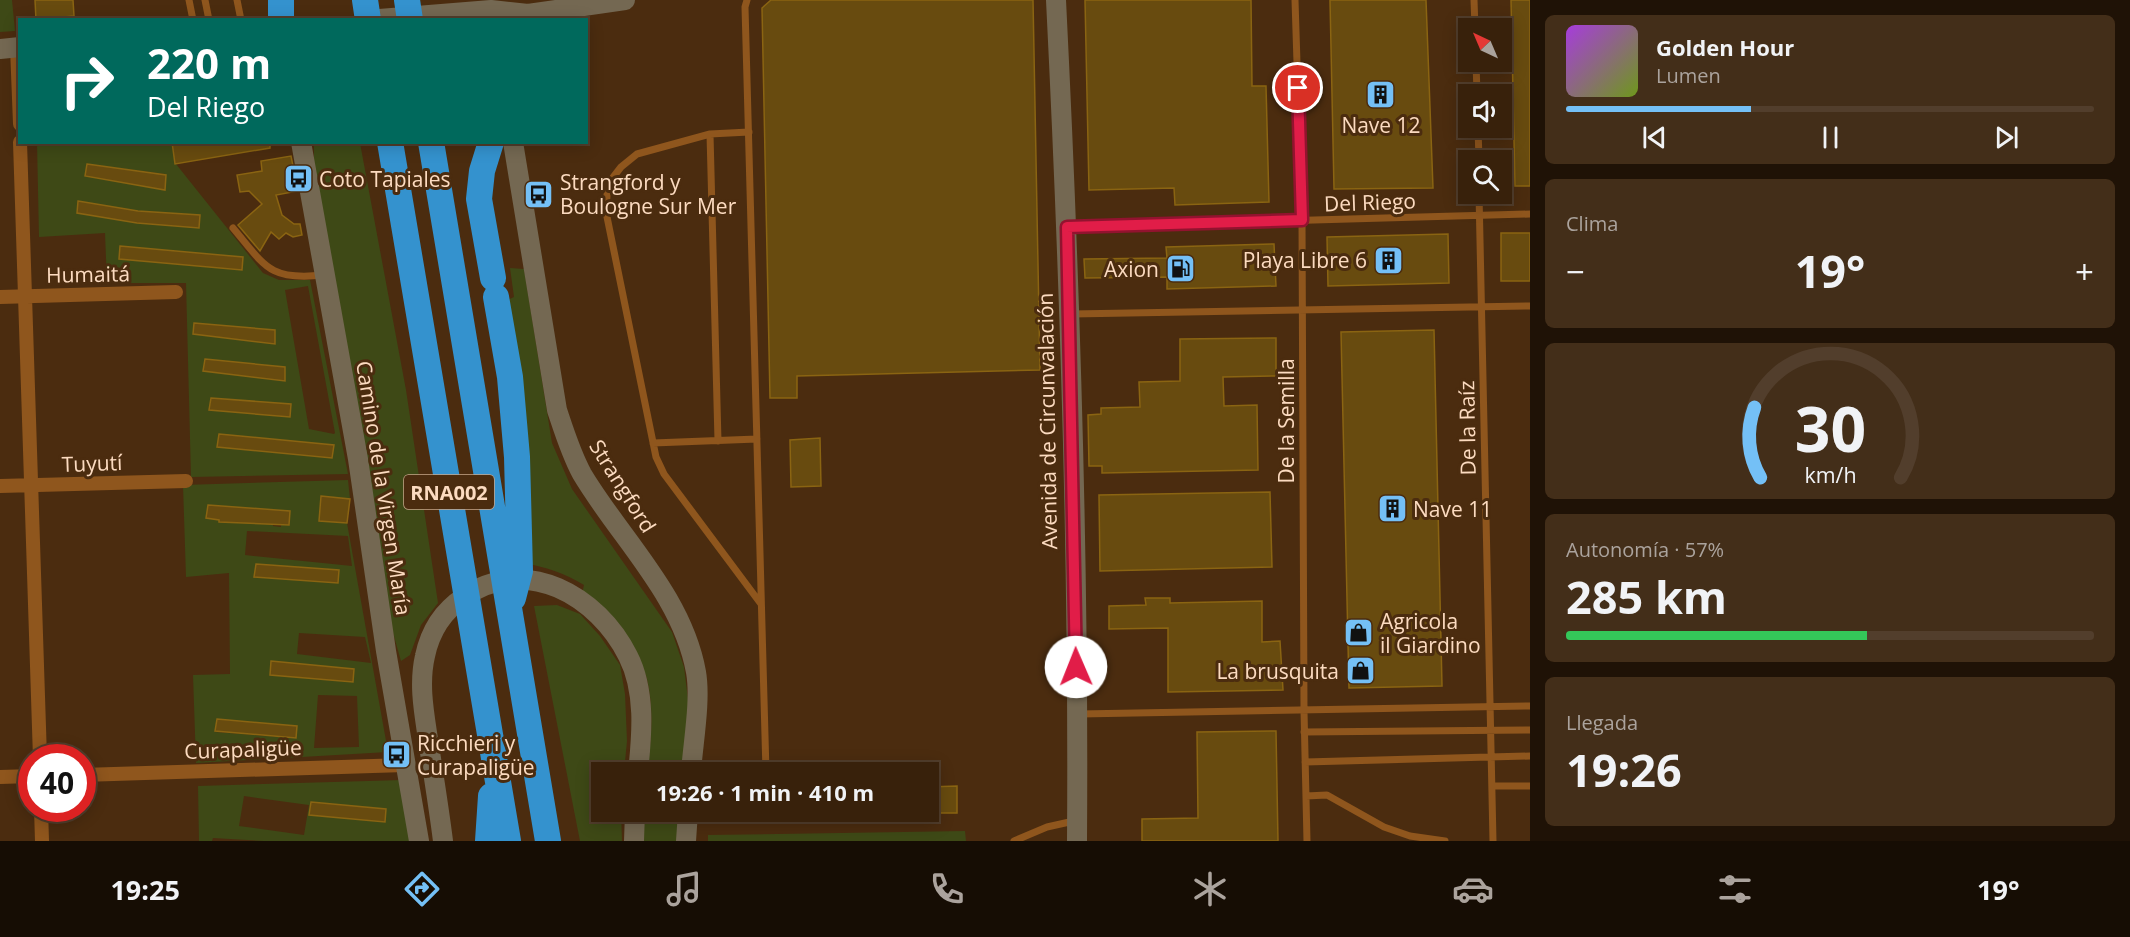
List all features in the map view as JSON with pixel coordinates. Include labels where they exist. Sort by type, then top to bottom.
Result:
[{"type":"highway","points":[[281,0],[281,18]]},
{"type":"highway","points":[[365,0],[368,18]]},
{"type":"highway","points":[[407,0],[410,18]]},
{"type":"highway","name":"RNA002","points":[[390,144],[508,841]]},
{"type":"highway","name":"RNA002","points":[[431,144],[548,841]]},
{"type":"highway","points":[[490,144],[482,171],[479,199],[510,377],[517,457],[519,571],[509,613]]},
{"type":"highway","points":[[488,841],[494,753]]},
{"type":"street","points":[[276,0],[280,18]]},
{"type":"street","points":[[491,10],[520,0]]},
{"type":"street","points":[[393,18],[491,10],[528,14],[625,0]]},
{"type":"street","name":"Avenida de Circunvalación","points":[[1056,0],[1070,314],[1077,841]]},
{"type":"street","points":[[12,48],[18,105]]},
{"type":"street","points":[[20,144],[40,744]]},
{"type":"street","name":"Camino de la Virgen María","points":[[301,144],[358,459],[386,651],[419,841]]},
{"type":"street","name":"Strangford","points":[[513,144],[557,410],[582,473],[664,594],[677,617],[692,656],[696,675],[696,698],[692,762]]},
{"type":"street","name":"Humaitá","points":[[0,297],[176,292]]},
{"type":"street","name":"Tuyutí","points":[[0,486],[186,481]]},
{"type":"street","points":[[443,841],[422,696],[424,658],[430,637],[441,618],[455,603],[473,590],[493,582],[514,579],[536,580],[556,586],[595,611],[616,634],[630,658],[637,680],[641,740],[639,762]]},
{"type":"street","name":"Curapaligüe","points":[[96,775],[405,765]]},
{"type":"street","points":[[0,777],[18,776]]},
{"type":"street","points":[[42,822],[42,841]]},
{"type":"street","points":[[634,841],[635,822]]},
{"type":"street","points":[[686,841],[687,822]]},
{"type":"lane","points":[[189,0],[193,18]]},
{"type":"lane","points":[[205,0],[209,18]]},
{"type":"lane","points":[[237,0],[241,18]]},
{"type":"lane","points":[[747,0],[745,7],[766,762]]},
{"type":"lane","name":"De la Semilla","points":[[1295,0],[1302,220],[1304,732],[1307,841]]},
{"type":"lane","points":[[1474,0],[1475,18]]},
{"type":"lane","points":[[749,132],[710,134],[638,154],[621,167],[611,180],[606,212],[656,457],[664,474],[762,605]]},
{"type":"lane","points":[[710,134],[718,441]]},
{"type":"lane","name":"De la Raíz","points":[[1479,204],[1493,841]]},
{"type":"lane","name":"Del Riego","points":[[1067,227],[1530,214]]},
{"type":"lane","points":[[233,228],[272,270],[282,275],[323,274]]},
{"type":"lane","points":[[1070,314],[1530,306]]},
{"type":"lane","points":[[653,443],[757,440]]},
{"type":"lane","points":[[1077,714],[1530,706]]},
{"type":"lane","points":[[1304,732],[1530,730]]},
{"type":"lane","points":[[1305,762],[1530,756]]},
{"type":"lane","points":[[1492,786],[1530,786]]},
{"type":"lane","points":[[1306,796],[1327,795],[1384,827],[1410,836],[1445,841]]},
{"type":"lane","points":[[1014,841],[1047,827],[1077,820]]},
{"type":"green space","points":[[0,0],[12,0],[15,31],[0,32]]},
{"type":"green space","points":[[37,144],[172,144],[176,164],[263,273],[279,280],[310,280],[348,474],[191,477],[186,283],[107,283],[105,233],[39,237]],"holes":[[[87,164],[165,174],[164,190],[85,176]],[[78,202],[138,211],[200,215],[199,227],[77,213]],[[120,246],[243,257],[242,270],[119,259]],[[308,286],[334,434],[309,429],[285,290]],[[194,323],[275,330],[275,344],[194,334]],[[205,359],[285,367],[285,381],[204,371]],[[211,398],[291,404],[290,417],[210,410]]]},
{"type":"green space","points":[[314,144],[360,144],[406,390],[438,603],[421,625],[410,655],[401,661],[388,615],[314,168]]},
{"type":"green space","points":[[510,268],[524,269],[552,443],[572,489],[672,632],[684,667],[689,707],[684,762],[648,762],[651,702],[647,679],[628,647],[582,594],[584,585],[555,571],[523,563],[505,301],[514,297]]},
{"type":"green space","points":[[348,480],[350,499],[322,496],[319,520],[347,523],[388,752],[196,763],[193,675],[230,674],[229,573],[186,577],[183,485]],"holes":[[[208,505],[290,511],[289,525],[281,525],[281,527],[273,526],[273,524],[219,522],[219,520],[206,518]],[[247,531],[348,536],[352,566],[245,555]],[[257,564],[338,570],[338,583],[255,577]],[[299,633],[365,637],[371,663],[297,654]],[[271,662],[354,669],[353,682],[270,675]],[[318,695],[357,696],[359,747],[314,748]],[[217,719],[297,726],[296,738],[215,732]]]},
{"type":"green space","points":[[557,605],[580,614],[600,636],[620,665],[625,694],[627,741],[625,762],[591,762],[591,822],[621,822],[622,841],[580,841],[534,606]]},
{"type":"green space","points":[[403,780],[413,841],[264,841],[213,838],[212,841],[199,841],[198,786]],"holes":[[[244,796],[309,805],[304,835],[239,826]],[[311,802],[386,809],[385,822],[310,815]]]},
{"type":"green space","points":[[640,822],[680,822],[679,841],[639,841]]},
{"type":"green space","points":[[965,831],[966,841],[708,841],[708,835]]},
{"type":"building","points":[[35,0],[73,0],[74,16],[36,18]]},
{"type":"building","points":[[771,0],[1033,0],[1040,370],[797,376],[797,398],[770,398],[762,8]]},
{"type":"building","points":[[1085,0],[1251,0],[1252,86],[1266,86],[1269,202],[1175,205],[1174,188],[1089,190]]},
{"type":"building","name":"Nave 12","points":[[1330,0],[1426,0],[1433,188],[1334,189]]},
{"type":"building","points":[[1511,0],[1530,0],[1530,186],[1515,186]]},
{"type":"building","points":[[172,144],[270,144],[270,148],[175,164]]},
{"type":"building","points":[[291,156],[298,191],[276,195],[282,215],[294,224],[300,224],[302,235],[293,237],[286,233],[279,239],[271,232],[260,251],[238,225],[262,204],[249,191],[240,192],[237,175],[262,171],[261,161]]},
{"type":"building","points":[[87,164],[166,175],[165,190],[85,176]]},
{"type":"building","points":[[78,201],[138,211],[200,215],[199,228],[137,223],[77,213]]},
{"type":"building","points":[[1501,233],[1530,233],[1530,281],[1501,281]]},
{"type":"building","name":"Playa Libre 6","points":[[1448,234],[1449,283],[1328,286],[1327,237]]},
{"type":"building","points":[[1274,244],[1276,286],[1167,289],[1167,277],[1085,278],[1084,259],[1167,258],[1166,247]]},
{"type":"building","points":[[120,246],[243,257],[242,270],[119,259]]},
{"type":"building","points":[[194,323],[275,330],[275,344],[193,334]]},
{"type":"building","name":"Nave 11","points":[[1434,330],[1442,686],[1349,688],[1341,332]]},
{"type":"building","points":[[1276,338],[1276,376],[1223,377],[1224,406],[1257,405],[1258,470],[1102,473],[1102,466],[1089,466],[1088,415],[1101,414],[1101,408],[1140,407],[1139,382],[1180,381],[1180,339]]},
{"type":"building","points":[[205,359],[285,367],[285,381],[203,371]]},
{"type":"building","points":[[211,398],[291,404],[290,417],[209,410]]},
{"type":"building","points":[[219,434],[334,445],[332,458],[217,447]]},
{"type":"building","points":[[820,438],[821,486],[791,487],[790,440]]},
{"type":"building","points":[[1270,492],[1272,567],[1100,571],[1099,495]]},
{"type":"building","points":[[321,496],[350,499],[347,523],[319,521]]},
{"type":"building","points":[[208,505],[290,511],[289,525],[219,522],[219,520],[206,518]]},
{"type":"building","points":[[256,564],[339,570],[338,583],[254,577]]},
{"type":"building","points":[[1145,598],[1170,598],[1170,603],[1262,601],[1262,642],[1280,641],[1283,690],[1168,692],[1168,628],[1109,629],[1109,606],[1146,605]]},
{"type":"building","points":[[271,661],[354,669],[353,682],[270,675]]},
{"type":"building","points":[[217,719],[297,726],[296,738],[215,731]]},
{"type":"building","points":[[1276,731],[1278,841],[1142,841],[1142,819],[1198,818],[1197,732]]},
{"type":"building","points":[[957,786],[957,813],[939,813],[939,787]]},
{"type":"building","points":[[311,802],[386,809],[385,822],[309,815]]},
{"type":"place","name":"Nave 12","points":[[1381,94]]},
{"type":"place","name":"Coto Tapiales","points":[[298,179]]},
{"type":"place","name":"Strangford y Boulogne Sur Mer","points":[[539,194]]},
{"type":"place","name":"Playa Libre 6","points":[[1388,260]]},
{"type":"place","name":"Axion","points":[[1180,269]]},
{"type":"place","name":"Nave 11","points":[[1392,509]]},
{"type":"place","name":"Agricola il Giardino","points":[[1359,633]]},
{"type":"place","name":"La brusquita","points":[[1360,671]]},
{"type":"place","name":"Ricchieri y Curapaligüe","points":[[396,755]]},
{"type":"route","points":[[1076,667],[1067,227],[1302,220],[1298,88]]}]
